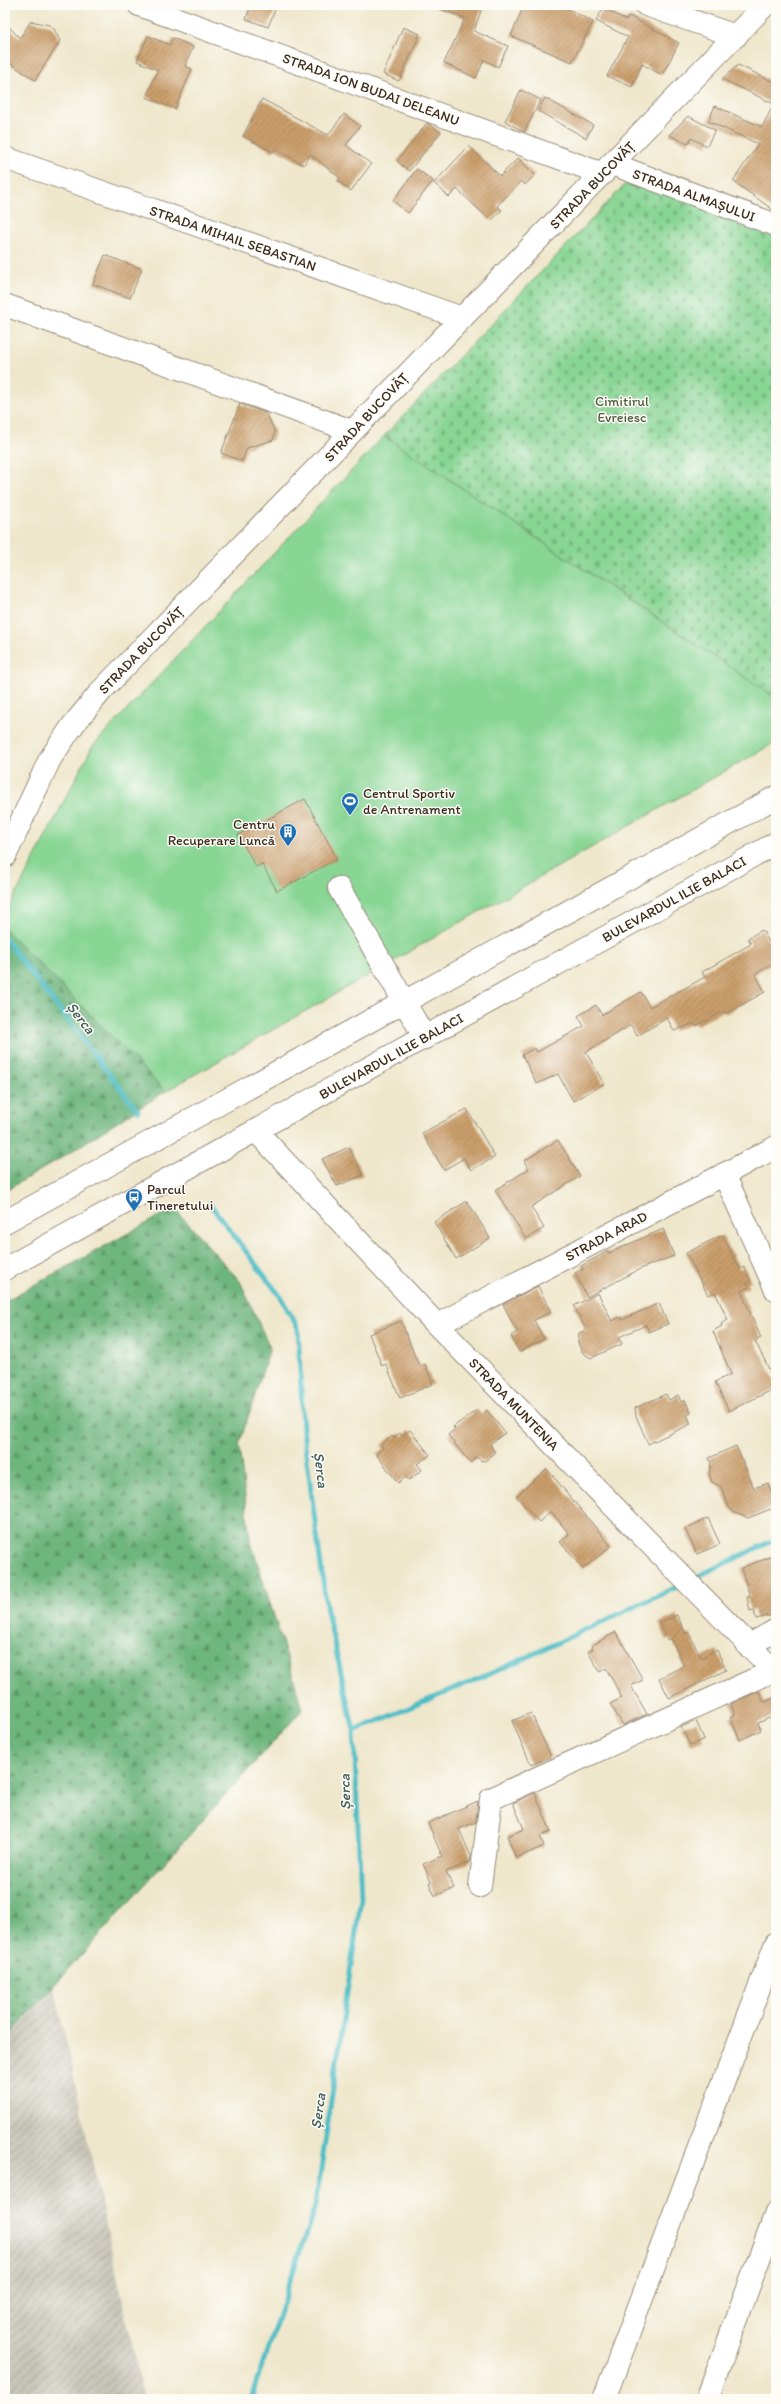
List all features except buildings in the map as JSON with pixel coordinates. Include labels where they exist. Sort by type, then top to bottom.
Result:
[{"type":"street","name":"STRADA ION BUDAI DELEANU","points":[[139,5],[608,169]]},
{"type":"street","points":[[646,5],[736,36]]},
{"type":"street","name":"STRADA BUCOVĂȚ","points":[[5,856],[47,766],[73,725],[131,659],[608,169],[765,5]]},
{"type":"street","name":"STRADA MIHAIL SEBASTIAN","points":[[5,158],[462,318]]},
{"type":"street","name":"STRADA ALMAȘULUI","points":[[608,169],[776,225]]},
{"type":"street","points":[[5,305],[352,431]]},
{"type":"street","points":[[5,1222],[405,1003],[776,797]]},
{"type":"street","name":"BULEVARDUL ILIE BALACI","points":[[5,1270],[776,843]]},
{"type":"street","points":[[338,888],[425,1038]]},
{"type":"street","name":"STRADA MUNTENIA","points":[[256,1131],[437,1325],[775,1672]]},
{"type":"street","name":"STRADA ARAD","points":[[437,1325],[776,1147]]},
{"type":"street","points":[[724,1174],[776,1290]]},
{"type":"street","points":[[748,1646],[776,1630]]},
{"type":"street","points":[[480,1886],[491,1799],[775,1672]]},
{"type":"street","points":[[604,2399],[776,1943]]},
{"type":"street","points":[[707,2399],[776,2213]]},
{"type":"shaded area","points":[[54,1986],[144,2399],[5,2399],[5,2040]]},
{"type":"green space","name":"Cimitirul Evreiesc","points":[[633,176],[776,228],[776,698],[384,436]]},
{"type":"green space","name":"Centrul Sportiv de Antrenament","points":[[384,436],[776,698],[776,742],[166,1091],[5,929],[5,915],[92,747]]},
{"type":"green space","points":[[5,929],[166,1091],[61,1158],[5,1191]]},
{"type":"green space","points":[[174,1208],[240,1281],[270,1348],[239,1445],[250,1539],[303,1709],[5,2040],[5,1301]]},
{"type":"waterway","name":"Șerca","points":[[5,939],[138,1111]]},
{"type":"waterway","name":"Șerca","points":[[209,1203],[280,1296],[298,1328],[303,1430],[327,1611],[354,1731],[361,1898],[316,2203],[251,2399]]},
{"type":"waterway","points":[[692,1579],[776,1539]]},
{"type":"waterway","points":[[354,1731],[499,1670],[681,1585]]},
{"type":"place","name":"Centrul Sportiv de Antrenament","points":[[350,816]]},
{"type":"place","name":"Centru Recuperare Luncă","points":[[288,847]]},
{"type":"place","name":"Parcul Tineretului","points":[[134,1212]]}]
